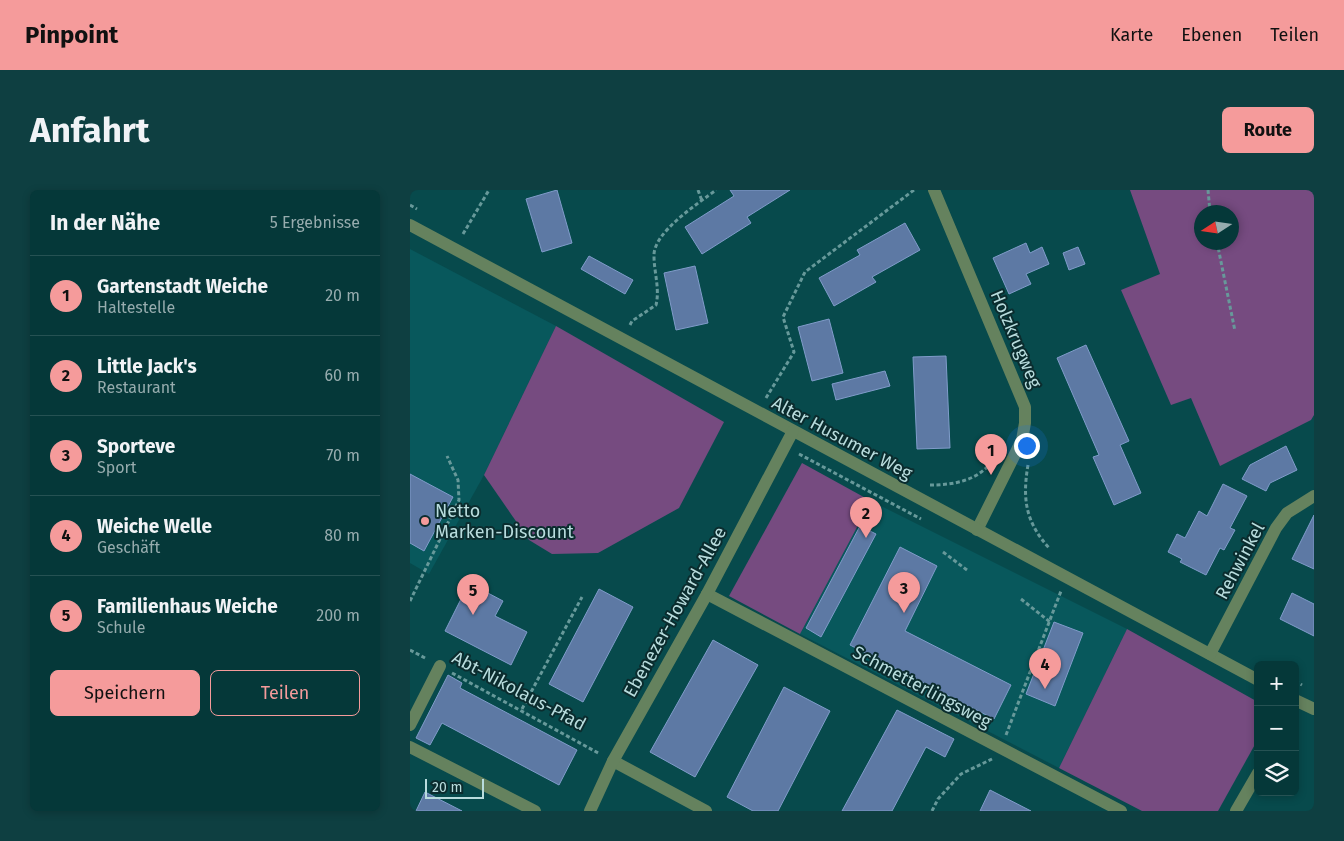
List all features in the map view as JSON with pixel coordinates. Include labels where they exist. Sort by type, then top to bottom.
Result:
[{"type":"street","name":"Holzkrugweg","points":[[934,190],[1025,407],[1025,424],[1022,440],[977,530]]},
{"type":"street","name":"Alter Husumer Weg","points":[[410,225],[1254,678]]},
{"type":"street","name":"Ebenezer-Howard-Allee","points":[[590,811],[613,761],[707,594],[793,431]]},
{"type":"street","name":"Rehwinkel","points":[[1210,654],[1276,528],[1287,513],[1314,496]]},
{"type":"street","name":"Schmetterlingsweg","points":[[707,594],[1121,811]]},
{"type":"street","name":"Abt-Nikolaus-Pfad","points":[[410,725],[440,666]]},
{"type":"street","points":[[1299,703],[1314,709]]},
{"type":"street","points":[[410,746],[536,811]]},
{"type":"street","points":[[613,761],[706,811]]},
{"type":"street","points":[[1236,811],[1254,780]]},
{"type":"path","points":[[463,234],[489,190]]},
{"type":"path","points":[[698,190],[702,200]]},
{"type":"path","points":[[629,326],[632,321],[656,305],[658,296],[653,253],[655,246],[676,220],[716,190]]},
{"type":"path","points":[[766,399],[794,352],[783,317],[805,272],[914,190]]},
{"type":"path","points":[[1208,190],[1209,205]]},
{"type":"path","points":[[1219,250],[1235,331]]},
{"type":"path","points":[[928,485],[953,484],[968,480],[989,466],[996,455]]},
{"type":"path","points":[[410,601],[459,500],[458,480],[447,456]]},
{"type":"path","points":[[1029,457],[1025,498],[1029,515],[1036,534],[1052,552]]},
{"type":"path","points":[[944,552],[968,570]]},
{"type":"path","points":[[932,811],[938,799],[961,774],[994,758],[1062,590]]},
{"type":"path","points":[[522,709],[582,597]]},
{"type":"path","points":[[1021,599],[1050,622]]},
{"type":"path","name":"Abt-Nikolaus-Pfad","points":[[440,666],[522,709],[613,761]]},
{"type":"shaded area","points":[[1130,190],[1314,190],[1314,415],[1311,420],[1220,466],[1191,398],[1171,405],[1121,290],[1160,274]]},
{"type":"shaded area","points":[[410,249],[556,326],[484,475],[429,574],[410,563]]},
{"type":"shaded area","points":[[556,326],[724,422],[679,508],[598,553],[552,554],[529,540],[484,475]]},
{"type":"shaded area","points":[[802,463],[871,501],[800,634],[729,596]]},
{"type":"shaded area","points":[[871,501],[1127,629],[1059,768],[800,634]]},
{"type":"shaded area","points":[[1127,629],[1254,700],[1254,746],[1218,811],[1142,811],[1059,768]]},
{"type":"building","points":[[557,190],[572,243],[542,252],[526,199]]},
{"type":"building","points":[[730,190],[790,190],[747,217],[751,223],[702,254],[685,227],[734,196]]},
{"type":"building","points":[[905,223],[920,250],[872,277],[876,282],[834,306],[819,278],[860,255],[857,250]]},
{"type":"building","points":[[1026,243],[1030,253],[1042,247],[1049,264],[1026,274],[1031,284],[1009,294],[993,258]]},
{"type":"building","points":[[1078,247],[1085,264],[1069,270],[1063,253]]},
{"type":"building","points":[[589,256],[633,280],[625,294],[581,269]]},
{"type":"building","points":[[695,266],[708,323],[676,330],[664,273]]},
{"type":"building","points":[[829,319],[843,373],[812,381],[798,327]]},
{"type":"building","points":[[1086,345],[1129,441],[1120,445],[1141,493],[1114,505],[1093,457],[1099,455],[1057,358]]},
{"type":"building","points":[[946,356],[950,448],[917,449],[913,357]]},
{"type":"building","points":[[885,371],[890,386],[836,400],[832,384]]},
{"type":"building","points":[[1286,446],[1297,470],[1270,483],[1266,491],[1242,479],[1250,465]]},
{"type":"building","name":"Netto Marken-Discount","points":[[410,474],[453,497],[424,551],[410,543]]},
{"type":"building","points":[[1223,484],[1247,496],[1230,528],[1235,530],[1224,550],[1220,548],[1206,575],[1180,562],[1182,559],[1168,552],[1177,534],[1185,538],[1199,511],[1207,516]]},
{"type":"building","points":[[1314,515],[1314,569],[1292,559]]},
{"type":"building","points":[[860,526],[876,534],[821,637],[806,628]]},
{"type":"building","points":[[900,547],[937,566],[905,631],[1011,685],[994,719],[850,645]]},
{"type":"building","points":[[469,583],[503,601],[495,616],[527,632],[511,665],[445,631]]},
{"type":"building","points":[[599,589],[633,607],[583,702],[549,684]]},
{"type":"building","points":[[1292,593],[1314,604],[1314,636],[1280,619]]},
{"type":"building","points":[[1054,622],[1083,633],[1055,706],[1026,694]]},
{"type":"building","points":[[713,640],[758,665],[695,777],[650,752]]},
{"type":"building","points":[[448,675],[462,683],[460,688],[577,750],[559,785],[442,723],[430,745],[416,738]]},
{"type":"building","points":[[784,687],[830,711],[778,811],[753,811],[727,797]]},
{"type":"building","points":[[897,710],[954,739],[945,757],[926,747],[892,811],[842,811]]},
{"type":"building","points":[[990,790],[1031,811],[980,811]]},
{"type":"building","points":[[425,792],[462,811],[416,811]]},
{"type":"place","name":"Gartenstadt Weiche","points":[[991,475]]},
{"type":"place","name":"Netto Marken-Discount","points":[[425,521]]},
{"type":"place","name":"Little Jack's","points":[[866,538]]},
{"type":"place","name":"Sporteve","points":[[904,613]]},
{"type":"place","name":"Familienhaus Weiche","points":[[473,615]]},
{"type":"place","name":"Weiche Welle","points":[[1045,689]]}]
